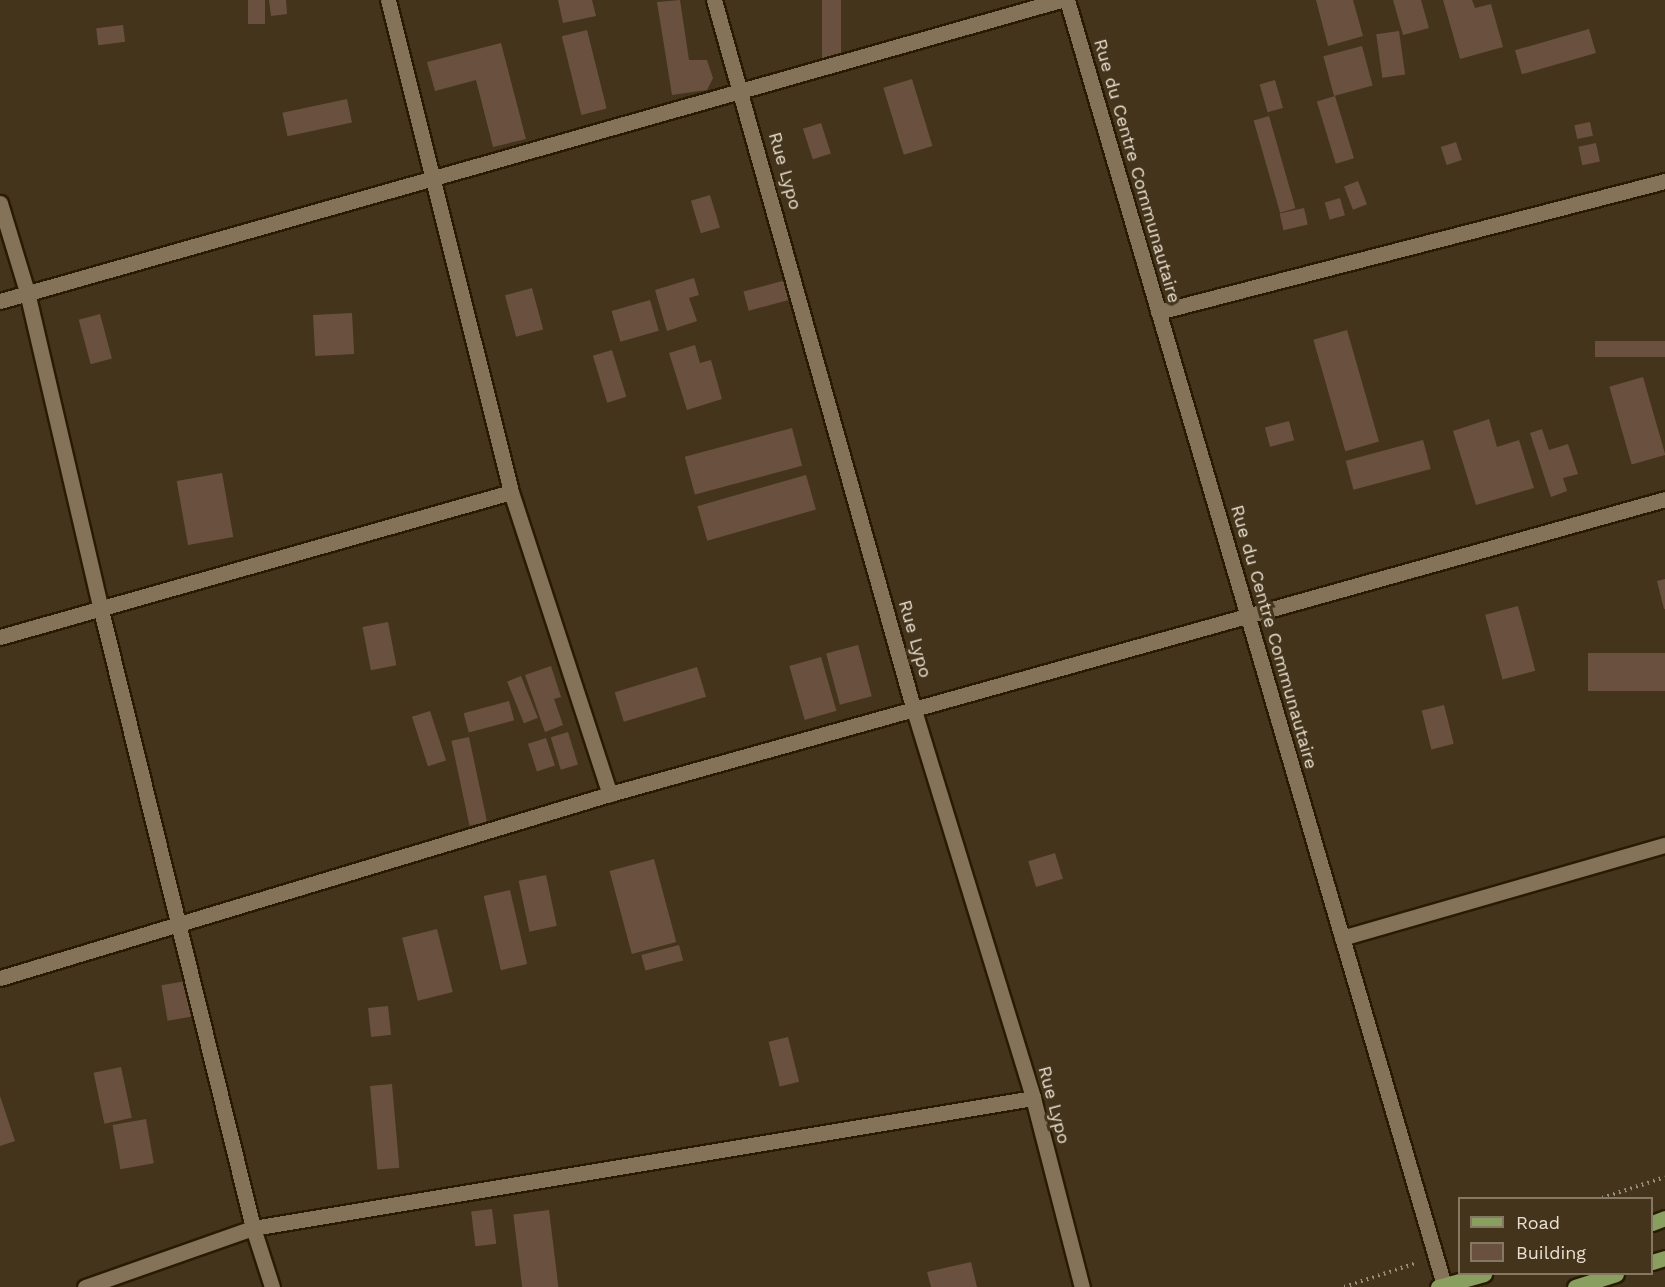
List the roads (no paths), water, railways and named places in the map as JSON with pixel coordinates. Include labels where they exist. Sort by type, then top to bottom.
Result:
[{"type":"main road","points":[[1441,1286],[1480,1275]]},
{"type":"main road","points":[[1575,1287],[1613,1275]]},
{"type":"street","points":[[388,0],[511,492],[610,794]]},
{"type":"street","name":"Rue Lypo","points":[[714,0],[742,90],[913,707],[1033,1098],[1082,1287]]},
{"type":"street","points":[[0,301],[1061,0]]},
{"type":"street","name":"Rue du Centre Communautaire","points":[[1067,0],[1435,1257],[1441,1286]]},
{"type":"street","points":[[1158,312],[1665,181]]},
{"type":"street","points":[[0,203],[27,292],[100,606],[180,921],[253,1228],[272,1287]]},
{"type":"street","points":[[0,637],[100,606],[511,492]]},
{"type":"street","points":[[0,978],[180,921],[610,794],[1247,612],[1665,499]]},
{"type":"street","points":[[1342,938],[1665,845]]},
{"type":"street","points":[[85,1287],[253,1228],[1033,1098]]}]
